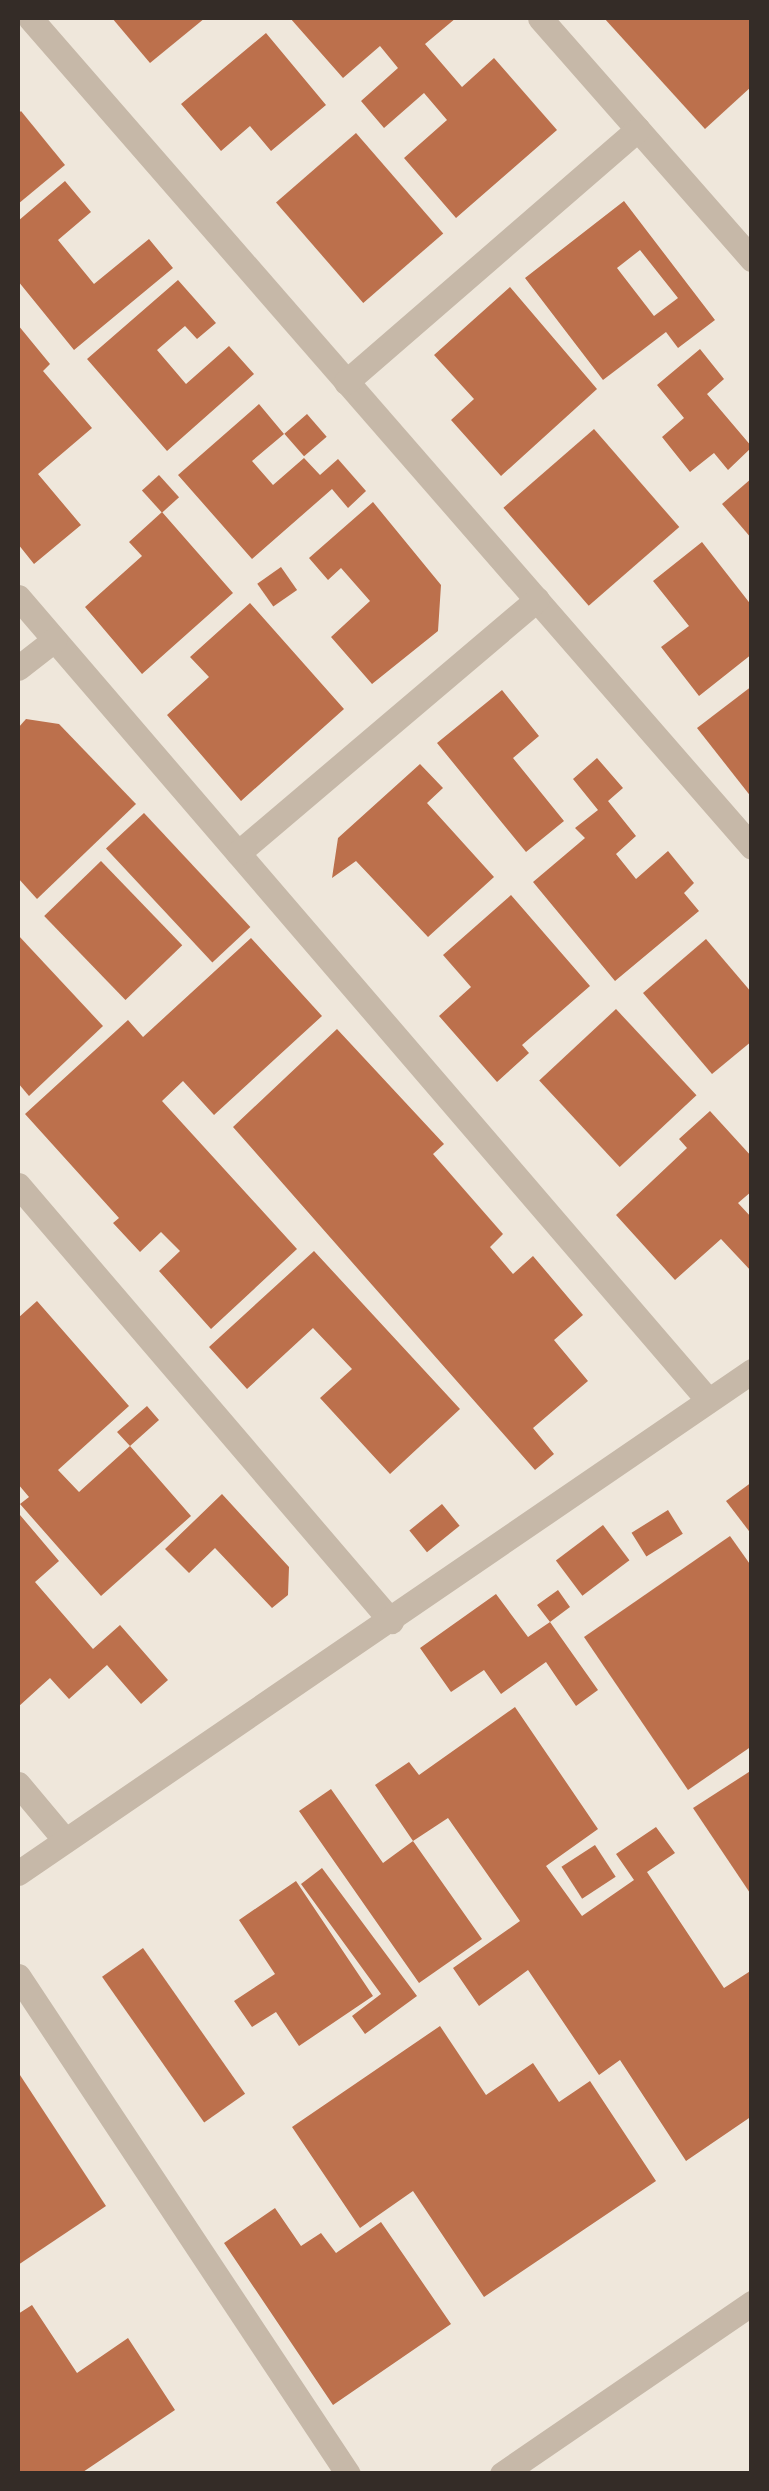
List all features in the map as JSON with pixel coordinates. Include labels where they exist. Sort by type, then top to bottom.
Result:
[{"type":"street","points":[[30,18],[752,847]]},
{"type":"street","points":[[540,18],[752,259]]},
{"type":"street","points":[[346,382],[638,129]]},
{"type":"street","points":[[18,597],[708,1400]]},
{"type":"street","points":[[238,854],[536,600]]},
{"type":"street","points":[[18,668],[54,640]]},
{"type":"street","points":[[18,1185],[391,1620]]},
{"type":"street","points":[[18,1873],[752,1370]]},
{"type":"street","points":[[18,1784],[64,1840]]},
{"type":"street","points":[[18,1976],[348,2474]]},
{"type":"street","points":[[502,2474],[752,2304]]},
{"type":"building","points":[[112,18],[205,18],[150,63]]},
{"type":"building","points":[[290,18],[456,18],[425,44],[462,87],[494,58],[557,130],[456,218],[404,158],[447,120],[424,93],[384,128],[361,101],[398,68],[380,46],[343,78]]},
{"type":"building","points":[[604,18],[752,18],[752,86],[705,129]]},
{"type":"building","points":[[266,33],[326,105],[271,151],[250,126],[221,151],[181,104]]},
{"type":"building","points":[[21,111],[65,165],[18,204],[18,114]]},
{"type":"building","points":[[356,133],[443,233],[363,303],[276,203]]},
{"type":"building","points":[[65,181],[91,212],[58,240],[94,284],[149,239],[173,268],[74,350],[18,281],[18,221]]},
{"type":"building","points":[[624,201],[715,320],[678,348],[666,332],[603,380],[525,278]],"holes":[[[640,250],[678,298],[654,316],[617,268]]]},
{"type":"building","points":[[178,280],[216,323],[197,339],[185,326],[157,350],[186,384],[229,346],[254,374],[167,451],[87,359]]},
{"type":"building","points":[[510,287],[597,389],[501,476],[451,420],[474,399],[434,355]]},
{"type":"building","points":[[18,325],[50,364],[43,371],[92,428],[38,474],[81,525],[34,564],[18,544]]},
{"type":"building","points":[[700,349],[724,379],[707,394],[752,447],[728,470],[714,453],[690,472],[662,437],[684,418],[657,385]]},
{"type":"building","points":[[259,404],[284,434],[252,461],[273,485],[304,458],[320,475],[338,459],[366,491],[348,508],[332,489],[252,559],[178,475]]},
{"type":"building","points":[[307,414],[327,437],[304,456],[284,434]]},
{"type":"building","points":[[594,429],[679,527],[589,606],[503,508]]},
{"type":"building","points":[[159,475],[179,497],[162,513],[142,490]]},
{"type":"building","points":[[752,478],[752,539],[722,504]]},
{"type":"building","points":[[373,502],[441,585],[438,631],[372,684],[331,637],[370,601],[341,568],[328,580],[309,558]]},
{"type":"building","points":[[162,512],[233,593],[142,674],[85,607],[142,556],[129,542]]},
{"type":"building","points":[[702,542],[752,606],[752,654],[699,696],[661,647],[689,626],[653,581]]},
{"type":"building","points":[[281,567],[297,590],[273,607],[257,584]]},
{"type":"building","points":[[250,603],[344,709],[241,801],[167,715],[209,677],[190,657]]},
{"type":"building","points":[[752,686],[752,798],[697,728]]},
{"type":"building","points":[[502,690],[539,736],[513,758],[564,821],[526,852],[437,743]]},
{"type":"building","points":[[26,719],[59,724],[136,804],[37,899],[18,878],[18,728]]},
{"type":"building","points":[[597,758],[623,788],[608,801],[636,836],[616,854],[636,879],[668,851],[694,883],[684,893],[699,911],[615,981],[533,882],[585,838],[575,828],[598,810],[573,779]]},
{"type":"building","points":[[420,764],[443,788],[427,803],[494,877],[428,937],[356,861],[332,878],[338,838]]},
{"type":"building","points":[[144,813],[250,927],[212,963],[106,848]]},
{"type":"building","points":[[101,861],[182,945],[125,1000],[44,916]]},
{"type":"building","points":[[511,895],[590,986],[522,1045],[529,1053],[497,1082],[439,1016],[471,987],[443,955]]},
{"type":"building","points":[[18,935],[103,1026],[29,1096],[18,1083]]},
{"type":"building","points":[[251,938],[322,1016],[214,1115],[183,1081],[162,1101],[297,1249],[211,1329],[159,1271],[180,1251],[161,1232],[140,1252],[113,1223],[119,1218],[25,1114],[128,1020],[143,1037]]},
{"type":"building","points":[[706,939],[752,993],[752,1041],[712,1074],[643,993]]},
{"type":"building","points":[[616,1009],[696,1095],[620,1167],[539,1081]]},
{"type":"building","points":[[337,1029],[444,1144],[433,1154],[503,1234],[490,1247],[513,1274],[533,1256],[583,1315],[554,1340],[588,1381],[533,1428],[554,1454],[535,1470],[233,1127]]},
{"type":"building","points":[[710,1111],[752,1157],[752,1191],[738,1203],[752,1218],[752,1272],[721,1239],[675,1280],[616,1215],[687,1148],[679,1139]]},
{"type":"building","points":[[314,1251],[460,1409],[390,1474],[320,1398],[352,1369],[313,1328],[247,1389],[209,1347]]},
{"type":"building","points":[[37,1301],[129,1406],[58,1470],[79,1492],[130,1446],[191,1516],[101,1596],[20,1504],[29,1497],[18,1484],[18,1318]]},
{"type":"building","points":[[147,1406],[159,1420],[130,1446],[117,1432]]},
{"type":"building","points":[[752,1482],[752,1535],[726,1501]]},
{"type":"building","points":[[222,1494],[289,1567],[288,1595],[272,1608],[215,1548],[189,1573],[165,1549]]},
{"type":"building","points":[[442,1504],[460,1526],[427,1552],[409,1530]]},
{"type":"building","points":[[668,1510],[683,1534],[646,1557],[632,1533]]},
{"type":"building","points":[[20,1515],[59,1561],[35,1582],[93,1649],[120,1625],[168,1680],[141,1704],[107,1665],[69,1699],[50,1678],[18,1707]]},
{"type":"building","points":[[603,1525],[629,1560],[582,1596],[556,1561]]},
{"type":"building","points":[[730,1536],[752,1567],[752,1746],[688,1790],[584,1637]]},
{"type":"building","points":[[558,1590],[570,1607],[550,1622],[537,1605]]},
{"type":"building","points":[[496,1594],[528,1637],[550,1622],[598,1690],[576,1706],[546,1662],[501,1694],[484,1670],[451,1692],[420,1648]]},
{"type":"building","points":[[515,1707],[598,1829],[546,1866],[582,1916],[634,1880],[616,1854],[656,1827],[675,1853],[647,1872],[724,1988],[752,1970],[752,2116],[686,2161],[620,2060],[599,2075],[528,1970],[479,2006],[453,1968],[520,1921],[448,1818],[413,1841],[375,1785],[409,1762],[419,1775]]},
{"type":"building","points":[[752,1770],[752,1896],[693,1808]]},
{"type":"building","points":[[331,1789],[383,1863],[413,1841],[482,1939],[419,1983],[299,1811]]},
{"type":"building","points":[[595,1845],[616,1877],[582,1899],[561,1867]]},
{"type":"building","points":[[322,1868],[417,1996],[365,2034],[352,2016],[381,1994],[301,1884]]},
{"type":"building","points":[[296,1881],[373,1996],[299,2046],[276,2012],[252,2027],[234,2001],[275,1974],[239,1920]]},
{"type":"building","points":[[143,1948],[245,2094],[204,2122],[102,1977]]},
{"type":"building","points":[[440,2026],[486,2095],[533,2063],[559,2102],[590,2081],[656,2181],[484,2297],[413,2191],[360,2228],[292,2127]]},
{"type":"building","points":[[18,2072],[106,2206],[18,2265]]},
{"type":"building","points":[[275,2208],[301,2246],[321,2233],[336,2253],[381,2222],[451,2324],[333,2405],[224,2243]]},
{"type":"building","points":[[32,2305],[77,2373],[128,2338],[175,2410],[80,2474],[18,2474],[18,2314]]}]
